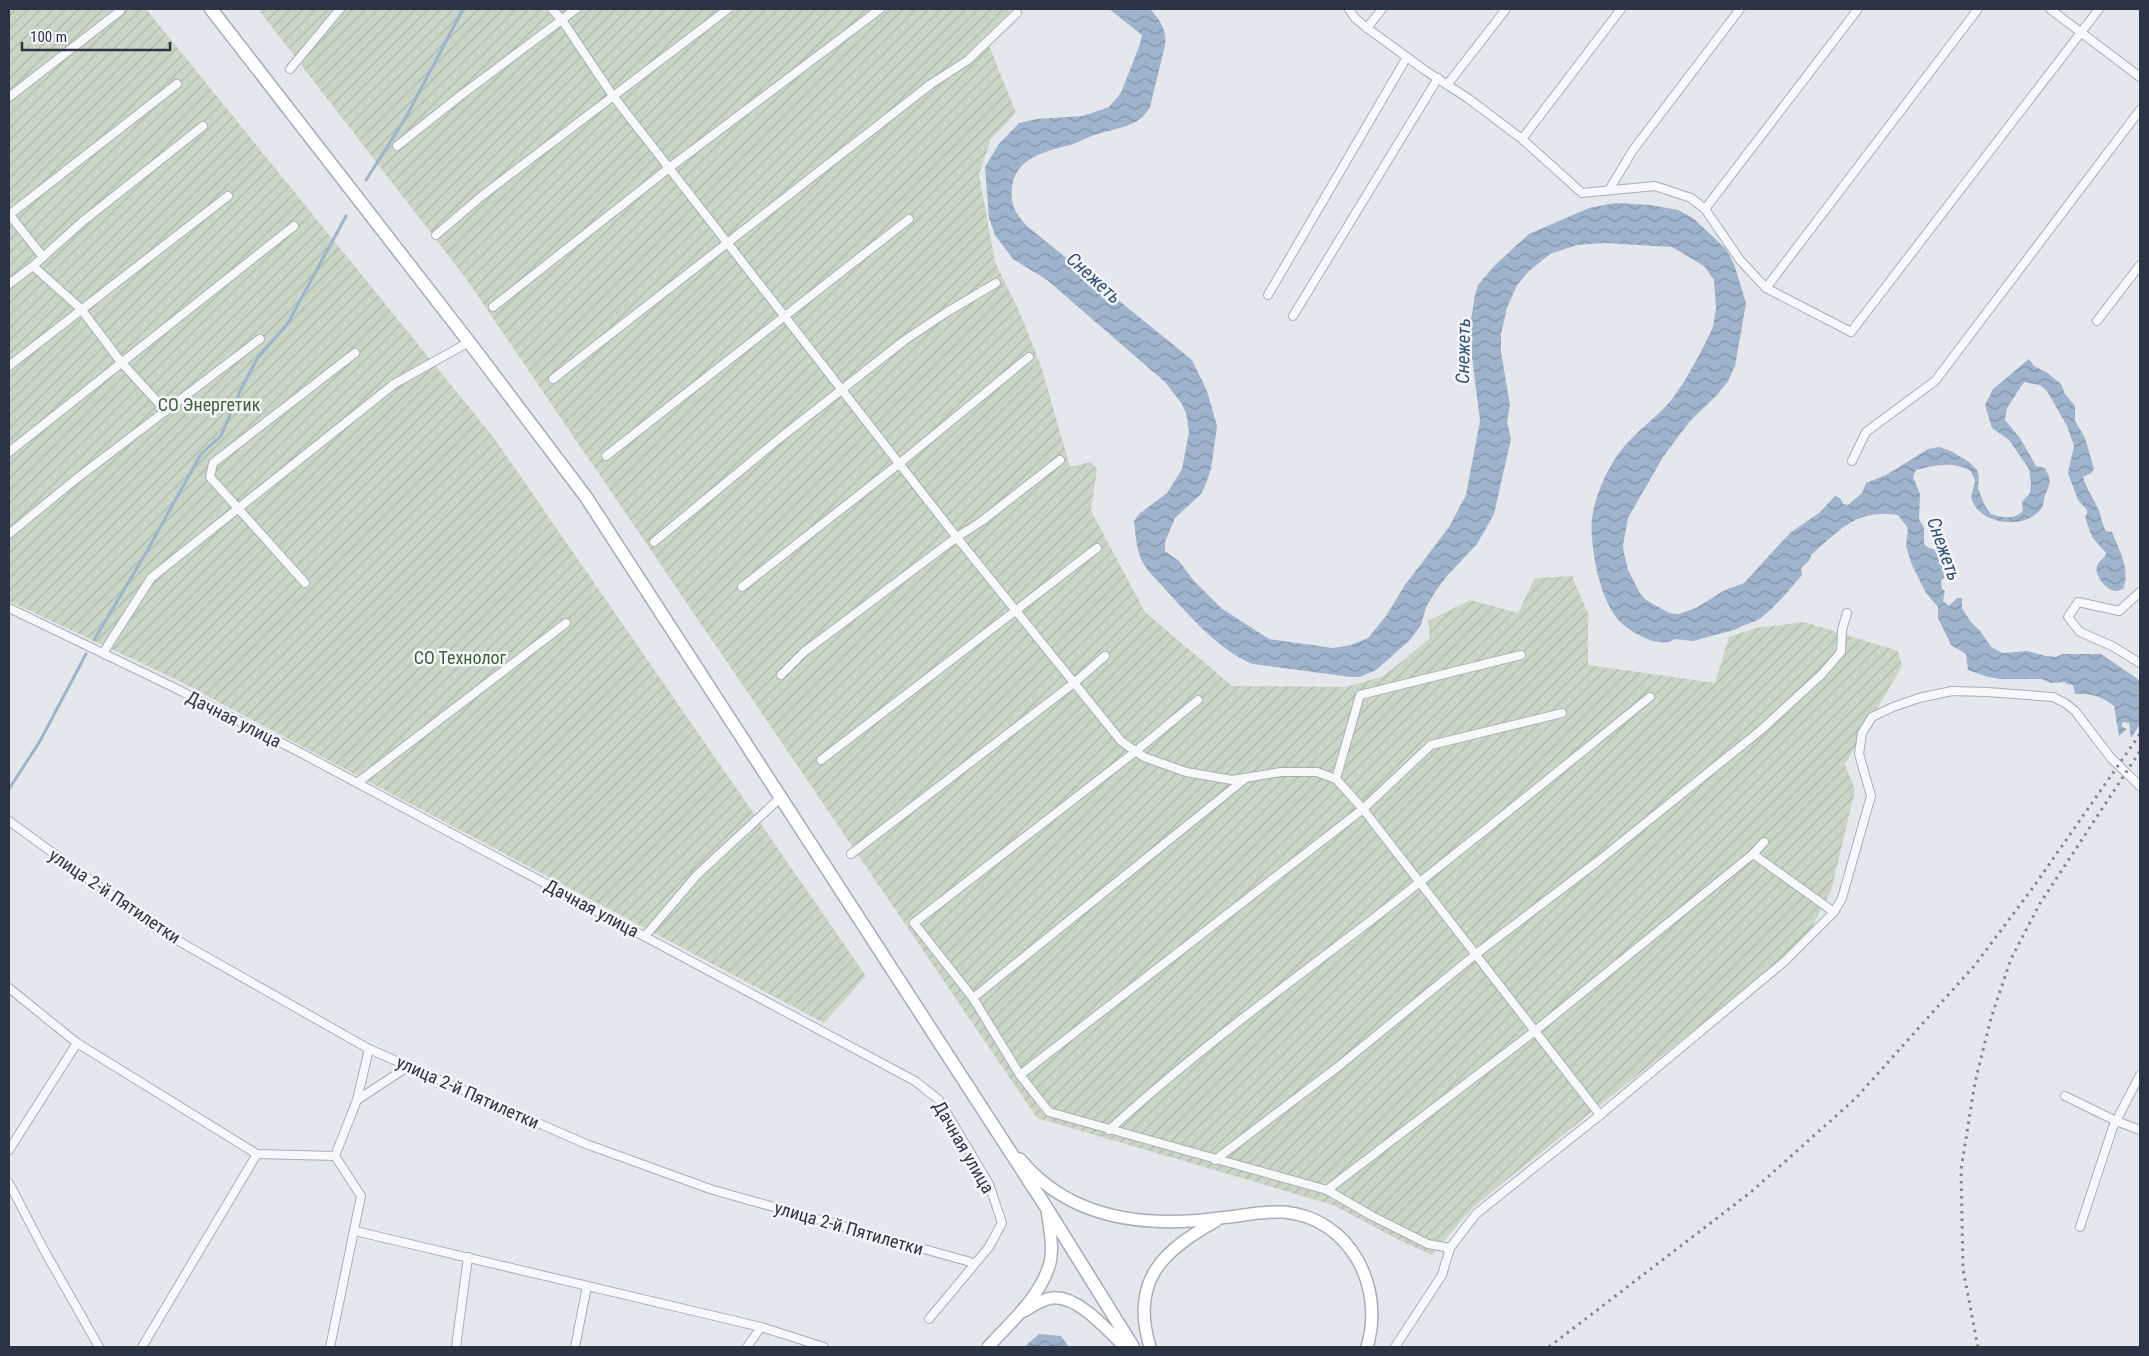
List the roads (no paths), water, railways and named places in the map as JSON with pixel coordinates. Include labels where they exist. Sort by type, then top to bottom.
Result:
[{"type":"main road","points":[[211,9],[469,342],[586,497],[1046,1207],[1134,1347]]},
{"type":"street","points":[[290,69],[340,9]]},
{"type":"street","points":[[552,9],[562,20],[612,96],[957,537],[1121,741],[1144,757],[1186,772],[1232,780],[1281,772],[1317,772],[1336,779],[1363,809],[1600,1115]]},
{"type":"street","points":[[397,146],[576,9]]},
{"type":"street","points":[[436,235],[483,195],[728,9]]},
{"type":"street","points":[[493,307],[670,168],[880,9]]},
{"type":"street","points":[[1349,9],[1355,18],[1367,28],[1522,139],[1582,193],[1655,186],[1691,198],[1705,209],[1740,260],[1766,288],[1851,332],[2099,9]]},
{"type":"street","points":[[1367,28],[1382,9]]},
{"type":"street","points":[[1447,85],[1506,9]]},
{"type":"street","points":[[1522,139],[1622,9]]},
{"type":"street","points":[[1609,190],[1633,150],[1740,9]]},
{"type":"street","points":[[1705,209],[1858,9]]},
{"type":"street","points":[[1766,288],[1978,9]]},
{"type":"street","points":[[2050,9],[2140,77]]},
{"type":"street","points":[[9,97],[120,11]]},
{"type":"street","points":[[553,380],[931,84],[968,60],[1017,13]]},
{"type":"street","points":[[1268,296],[1407,56]]},
{"type":"street","points":[[1293,316],[1438,78]]},
{"type":"street","points":[[43,257],[9,215],[177,84]]},
{"type":"street","points":[[1852,461],[1866,432],[1935,381],[2140,110]]},
{"type":"street","points":[[9,284],[33,266],[82,222],[203,126]]},
{"type":"street","points":[[9,366],[228,196]]},
{"type":"street","points":[[606,456],[909,219]]},
{"type":"street","points":[[9,452],[294,226]]},
{"type":"street","points":[[2097,321],[2140,264]]},
{"type":"street","points":[[33,266],[81,309],[121,362],[166,411]]},
{"type":"street","points":[[654,542],[905,340],[996,283]]},
{"type":"street","points":[[9,534],[260,339]]},
{"type":"street","points":[[103,653],[151,578],[394,384],[469,342]]},
{"type":"street","points":[[304,583],[210,477],[213,463],[356,353]]},
{"type":"street","points":[[742,587],[900,463],[1029,357]]},
{"type":"street","points":[[781,675],[804,652],[957,537],[982,521],[1060,460]]},
{"type":"street","points":[[821,760],[1097,548]]},
{"type":"street","points":[[2140,592],[2119,611],[2078,602],[2068,617],[2080,632],[2112,646],[2140,663]]},
{"type":"street","name":"Дачная улица","points":[[9,608],[175,688],[357,783],[915,1081],[939,1100],[989,1184],[1002,1223],[989,1247],[929,1320]]},
{"type":"street","points":[[1215,1160],[1339,1066],[1476,954],[1597,862],[1761,730],[1822,674],[1841,652],[1842,630],[1847,613]]},
{"type":"street","points":[[357,783],[566,623]]},
{"type":"street","points":[[1336,779],[1360,695],[1521,655]]},
{"type":"street","points":[[851,854],[1074,683],[1105,656]]},
{"type":"street","points":[[1396,1347],[1442,1274],[1450,1248],[1476,1214],[1600,1115],[1785,961],[1834,912],[1842,898],[1871,796],[1859,754],[1862,733],[1872,717],[1919,698],[1952,691],[2053,697],[2066,703],[2074,711],[2111,758],[2140,786]]},
{"type":"street","points":[[1109,1130],[1145,1097],[1196,1056],[1420,882],[1650,697]]},
{"type":"street","points":[[1198,700],[1136,751],[914,923],[973,998],[1020,1075],[1049,1112],[1327,1190],[1372,1216],[1428,1244],[1450,1248]]},
{"type":"street","points":[[1020,1075],[1363,809],[1431,745],[1562,713]]},
{"type":"street","points":[[973,998],[1247,777]]},
{"type":"street","points":[[646,936],[697,875],[780,798]]},
{"type":"street","name":"улица 2-й Пятилетки","points":[[9,821],[159,930],[369,1049],[586,1144],[713,1190],[974,1263]]},
{"type":"street","points":[[1327,1190],[1535,1030],[1753,854],[1764,842]]},
{"type":"street","points":[[1753,854],[1834,912]]},
{"type":"street","points":[[9,988],[76,1043],[256,1154],[335,1156]]},
{"type":"street","points":[[9,1150],[76,1043]]},
{"type":"street","points":[[335,1156],[357,1100],[369,1049]]},
{"type":"street","points":[[357,1100],[409,1066]]},
{"type":"street","points":[[2080,1227],[2116,1122],[2140,1076]]},
{"type":"street","points":[[2065,1096],[2116,1122],[2140,1130]]},
{"type":"street","points":[[998,1133],[1026,1166],[1049,1188],[1077,1203],[1108,1216],[1157,1222],[1220,1218],[1262,1212],[1286,1212],[1308,1217],[1327,1228],[1344,1242],[1360,1261],[1368,1280],[1373,1319],[1367,1347]]},
{"type":"street","points":[[142,1347],[256,1154]]},
{"type":"street","points":[[330,1347],[361,1196],[335,1156]]},
{"type":"street","points":[[9,1183],[44,1250],[99,1347]]},
{"type":"street","points":[[988,1347],[1036,1291],[1050,1262],[1051,1243],[1046,1207]]},
{"type":"street","points":[[1150,1347],[1143,1326],[1143,1306],[1152,1276],[1159,1264],[1172,1249],[1192,1234],[1220,1218]]},
{"type":"street","points":[[355,1231],[761,1327],[824,1347]]},
{"type":"street","points":[[456,1347],[468,1257]]},
{"type":"street","points":[[575,1347],[587,1286]]},
{"type":"street","points":[[1018,1314],[1041,1301],[1053,1298],[1068,1300],[1082,1308],[1125,1347]]},
{"type":"street","points":[[747,1347],[761,1327]]},
{"type":"water","points":[[1109,9],[1150,9],[1162,26],[1165,35],[1165,45],[1150,107],[1134,123],[1046,152],[1027,161],[1015,177],[1012,199],[1017,213],[1027,226],[1192,360],[1207,391],[1217,426],[1211,469],[1201,494],[1175,518],[1165,542],[1165,551],[1179,561],[1194,581],[1221,608],[1269,639],[1333,648],[1351,645],[1368,638],[1386,616],[1405,585],[1449,527],[1466,495],[1480,421],[1469,332],[1478,285],[1495,265],[1529,234],[1589,208],[1615,203],[1651,205],[1678,210],[1693,218],[1726,249],[1734,264],[1746,303],[1735,366],[1728,381],[1717,395],[1690,421],[1663,457],[1628,518],[1623,545],[1624,553],[1628,570],[1640,593],[1646,600],[1669,613],[1679,614],[1696,608],[1725,590],[1744,583],[1790,533],[1819,513],[1835,496],[1840,498],[1843,504],[1848,505],[1862,493],[1866,483],[1886,475],[1928,449],[1939,447],[1951,451],[1969,462],[1977,470],[1979,477],[1978,488],[1984,504],[1991,514],[2008,517],[2016,516],[2023,511],[2022,502],[2030,493],[2029,469],[2009,440],[1992,428],[1985,405],[1993,389],[2029,359],[2034,366],[2046,372],[2061,384],[2065,394],[2075,406],[2075,421],[2085,438],[2094,469],[2083,477],[2106,531],[2112,532],[2121,553],[2126,575],[2123,589],[2115,591],[2108,588],[2097,574],[2097,566],[2106,553],[2092,537],[2085,517],[2087,510],[2078,500],[2068,473],[2074,446],[2067,426],[2047,391],[2040,385],[2024,382],[2007,408],[2005,420],[2020,438],[2036,466],[2045,468],[2048,475],[2050,481],[2042,508],[2031,517],[2016,522],[1992,519],[1979,511],[1971,498],[1975,481],[1971,471],[1951,465],[1937,465],[1916,470],[1913,477],[1920,494],[1919,519],[1924,528],[1924,544],[1929,548],[1939,551],[1939,563],[1953,573],[1941,580],[1942,589],[1945,591],[1943,601],[1949,606],[1957,598],[1962,598],[1962,608],[1991,647],[2003,653],[2027,651],[2056,657],[2063,654],[2101,654],[2139,680],[2140,724],[2128,743],[2131,738],[2129,723],[2122,723],[2122,727],[2127,729],[2119,736],[2114,706],[2096,696],[2075,694],[2073,685],[2065,682],[2051,683],[2042,679],[2000,679],[1968,670],[1966,654],[1951,645],[1938,618],[1938,607],[1926,593],[1912,565],[1906,546],[1908,528],[1898,515],[1871,515],[1850,522],[1812,554],[1809,561],[1801,568],[1802,575],[1771,609],[1754,622],[1737,629],[1693,641],[1675,639],[1669,642],[1656,642],[1631,630],[1616,617],[1603,592],[1597,573],[1592,532],[1595,502],[1606,475],[1619,453],[1666,406],[1684,382],[1713,327],[1716,308],[1714,280],[1704,266],[1672,247],[1604,243],[1577,245],[1550,254],[1529,271],[1517,285],[1507,308],[1501,334],[1501,352],[1510,405],[1507,422],[1511,439],[1494,514],[1477,544],[1446,577],[1435,592],[1426,607],[1421,625],[1410,640],[1376,670],[1360,677],[1253,664],[1229,651],[1194,621],[1149,572],[1142,561],[1137,544],[1134,521],[1139,514],[1167,493],[1182,469],[1189,432],[1186,413],[1182,404],[1165,382],[1047,280],[1013,259],[995,235],[989,218],[985,167],[999,144],[1019,123],[1037,119],[1083,116],[1109,107],[1121,93],[1142,35]]},
{"type":"water","points":[[1039,1334],[1061,1336],[1069,1347],[1024,1347]]},
{"type":"waterway","points":[[366,180],[405,119],[463,9]]},
{"type":"waterway","points":[[94,640],[143,558],[201,454],[221,436],[240,391],[257,359],[288,323],[346,216]]},
{"type":"waterway","points":[[9,789],[40,741],[86,654]]},
{"type":"railway","points":[[1549,1347],[1751,1192],[1856,1098],[1975,965],[2032,889],[2140,734]]},
{"type":"railway","points":[[1978,1347],[1963,1269],[1961,1170],[1975,1082],[1991,1018],[2011,959],[2039,905],[2140,751]]},
{"type":"water label","name":"Снежеть","points":[[1094,278]]},
{"type":"water label","name":"Снежеть","points":[[1463,351]]},
{"type":"water label","name":"Снежеть","points":[[1944,549]]},
{"type":"park label","name":"СО Энергетик","points":[[209,404]]},
{"type":"park label","name":"СО Технолог","points":[[460,657]]}]
